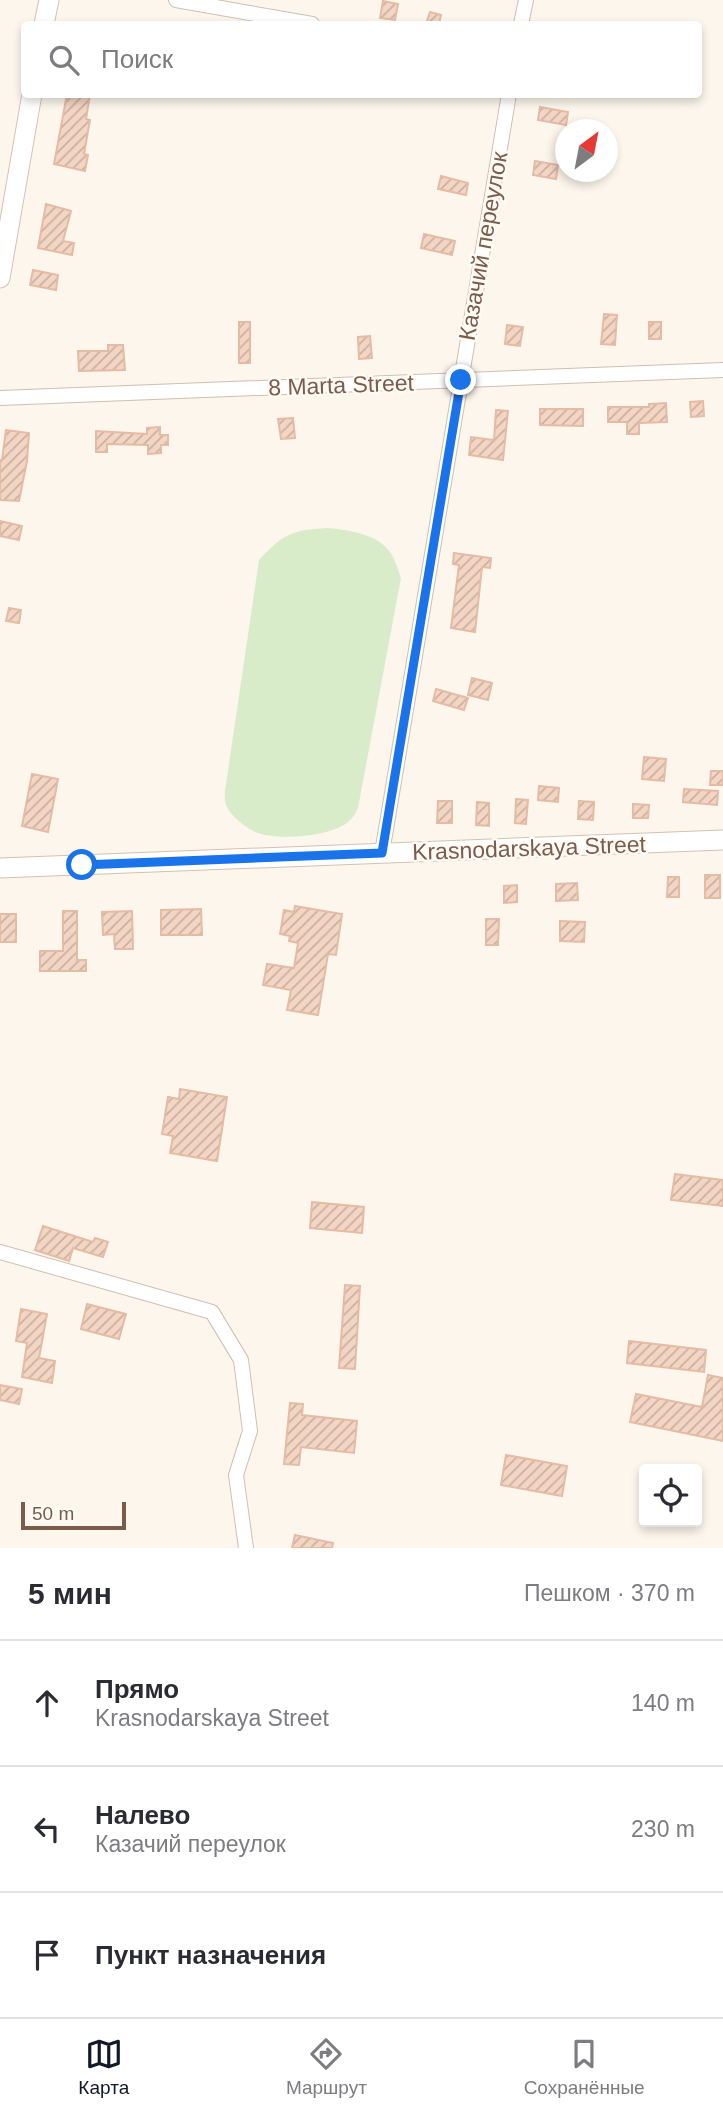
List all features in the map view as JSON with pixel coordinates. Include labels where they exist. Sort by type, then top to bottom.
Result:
[{"type":"street","points":[[44,21],[48,0]]},
{"type":"street","points":[[176,0],[295,21]]},
{"type":"street","points":[[522,21],[526,0]]},
{"type":"street","points":[[0,278],[31,98]]},
{"type":"street","name":"Казачий переулок","points":[[382,853],[508,98]]},
{"type":"street","name":"8 Marta Street","points":[[0,398],[723,370]]},
{"type":"street","name":"Krasnodarskaya Street","points":[[0,868],[723,840]]},
{"type":"street","points":[[0,1252],[212,1312],[241,1360],[250,1431],[236,1475],[246,1548]]},
{"type":"green space","points":[[328,528],[353,532],[378,541],[392,555],[401,578],[358,808],[349,821],[330,831],[289,837],[264,835],[251,830],[235,818],[225,803],[259,560],[289,535]]},
{"type":"building","points":[[383,1],[398,4],[395,20],[380,18]]},
{"type":"building","points":[[430,12],[441,15],[440,21],[427,21]]},
{"type":"building","points":[[66,98],[89,98],[86,119],[90,120],[84,154],[88,155],[85,171],[54,164]]},
{"type":"building","points":[[540,107],[568,112],[567,119],[555,119],[555,123],[538,120]]},
{"type":"building","points":[[535,161],[555,164],[555,179],[533,175]]},
{"type":"building","points":[[441,176],[468,183],[466,195],[438,189]]},
{"type":"building","points":[[46,204],[71,211],[63,241],[74,243],[72,255],[38,248]]},
{"type":"building","points":[[424,234],[455,241],[452,255],[421,248]]},
{"type":"building","points":[[33,270],[58,275],[56,290],[30,285]]},
{"type":"building","points":[[604,314],[617,315],[615,345],[601,344]]},
{"type":"building","points":[[239,322],[250,322],[250,363],[239,363]]},
{"type":"building","points":[[649,322],[661,322],[661,339],[649,339]]},
{"type":"building","points":[[507,325],[523,327],[520,346],[505,344]]},
{"type":"building","points":[[370,336],[372,358],[359,359],[358,337]]},
{"type":"building","points":[[108,345],[123,345],[125,370],[79,371],[78,351],[108,351]]},
{"type":"building","points":[[703,401],[704,416],[691,417],[690,402]]},
{"type":"building","points":[[666,403],[667,422],[639,423],[639,434],[627,434],[627,422],[608,422],[608,407],[649,407],[649,404]]},
{"type":"building","points":[[540,409],[583,409],[583,426],[540,425]]},
{"type":"building","points":[[496,410],[508,411],[503,460],[469,455],[471,437],[494,440]]},
{"type":"building","points":[[293,418],[295,438],[281,439],[278,419]]},
{"type":"building","points":[[160,427],[160,435],[168,435],[168,445],[161,445],[161,453],[148,454],[148,445],[107,444],[107,452],[96,452],[96,431],[147,434],[147,428]]},
{"type":"building","points":[[6,430],[29,433],[19,501],[0,500],[0,460]]},
{"type":"building","points":[[0,521],[22,526],[19,540],[0,536]]},
{"type":"building","points":[[454,553],[491,558],[490,568],[482,567],[475,632],[451,628],[459,565],[453,564]]},
{"type":"building","points":[[9,608],[21,610],[19,623],[6,621]]},
{"type":"building","points":[[472,678],[492,683],[488,700],[468,695]]},
{"type":"building","points":[[436,689],[468,698],[464,710],[433,701]]},
{"type":"building","points":[[644,757],[666,759],[664,781],[642,779]]},
{"type":"building","points":[[711,771],[723,771],[723,785],[710,785]]},
{"type":"building","points":[[32,774],[58,779],[48,832],[22,826]]},
{"type":"building","points":[[539,786],[559,788],[558,802],[538,800]]},
{"type":"building","points":[[684,789],[718,791],[717,805],[683,802]]},
{"type":"building","points":[[516,799],[528,800],[526,824],[515,823]]},
{"type":"building","points":[[438,801],[452,801],[452,823],[437,823]]},
{"type":"building","points":[[579,801],[594,802],[593,820],[578,819]]},
{"type":"building","points":[[477,802],[489,803],[489,826],[476,825]]},
{"type":"building","points":[[633,804],[649,805],[648,818],[633,818]]},
{"type":"building","points":[[705,875],[720,875],[720,898],[705,898]]},
{"type":"building","points":[[668,877],[679,877],[679,897],[667,897]]},
{"type":"building","points":[[577,883],[578,900],[556,901],[556,884]]},
{"type":"building","points":[[517,885],[517,902],[504,903],[504,886]]},
{"type":"building","points":[[295,906],[342,914],[336,955],[328,954],[318,1015],[287,1010],[291,990],[263,985],[267,964],[294,968],[298,943],[289,941],[290,936],[280,934],[284,910],[294,912]]},
{"type":"building","points":[[201,909],[202,935],[161,935],[161,910]]},
{"type":"building","points":[[63,911],[77,911],[77,960],[86,960],[86,971],[40,971],[40,951],[63,951]]},
{"type":"building","points":[[132,911],[133,949],[115,949],[114,934],[103,935],[102,912]]},
{"type":"building","points":[[0,914],[16,914],[16,942],[0,942]]},
{"type":"building","points":[[486,919],[499,919],[498,945],[486,945]]},
{"type":"building","points":[[560,921],[585,922],[584,942],[560,941]]},
{"type":"building","points":[[180,1089],[227,1097],[217,1161],[170,1153],[173,1136],[162,1134],[168,1097],[179,1099]]},
{"type":"building","points":[[675,1174],[723,1180],[723,1206],[671,1200]]},
{"type":"building","points":[[312,1202],[364,1207],[362,1233],[310,1228]]},
{"type":"building","points":[[43,1226],[93,1242],[95,1238],[108,1242],[103,1257],[73,1248],[69,1261],[35,1250]]},
{"type":"building","points":[[345,1285],[360,1286],[355,1369],[339,1368]]},
{"type":"building","points":[[87,1304],[126,1314],[119,1339],[81,1329]]},
{"type":"building","points":[[21,1309],[47,1314],[39,1358],[55,1361],[52,1383],[22,1377],[27,1343],[16,1341]]},
{"type":"building","points":[[629,1341],[706,1350],[704,1372],[627,1363]]},
{"type":"building","points":[[708,1375],[723,1378],[723,1441],[630,1422],[636,1394],[702,1407]]},
{"type":"building","points":[[0,1385],[22,1389],[19,1404],[0,1400]]},
{"type":"building","points":[[290,1403],[303,1404],[302,1415],[357,1421],[354,1453],[301,1447],[299,1465],[284,1464]]},
{"type":"building","points":[[506,1455],[567,1466],[562,1496],[501,1485]]},
{"type":"building","points":[[295,1535],[333,1543],[332,1548],[292,1548]]},
{"type":"route","points":[[82,865],[382,853],[461,380]]}]
